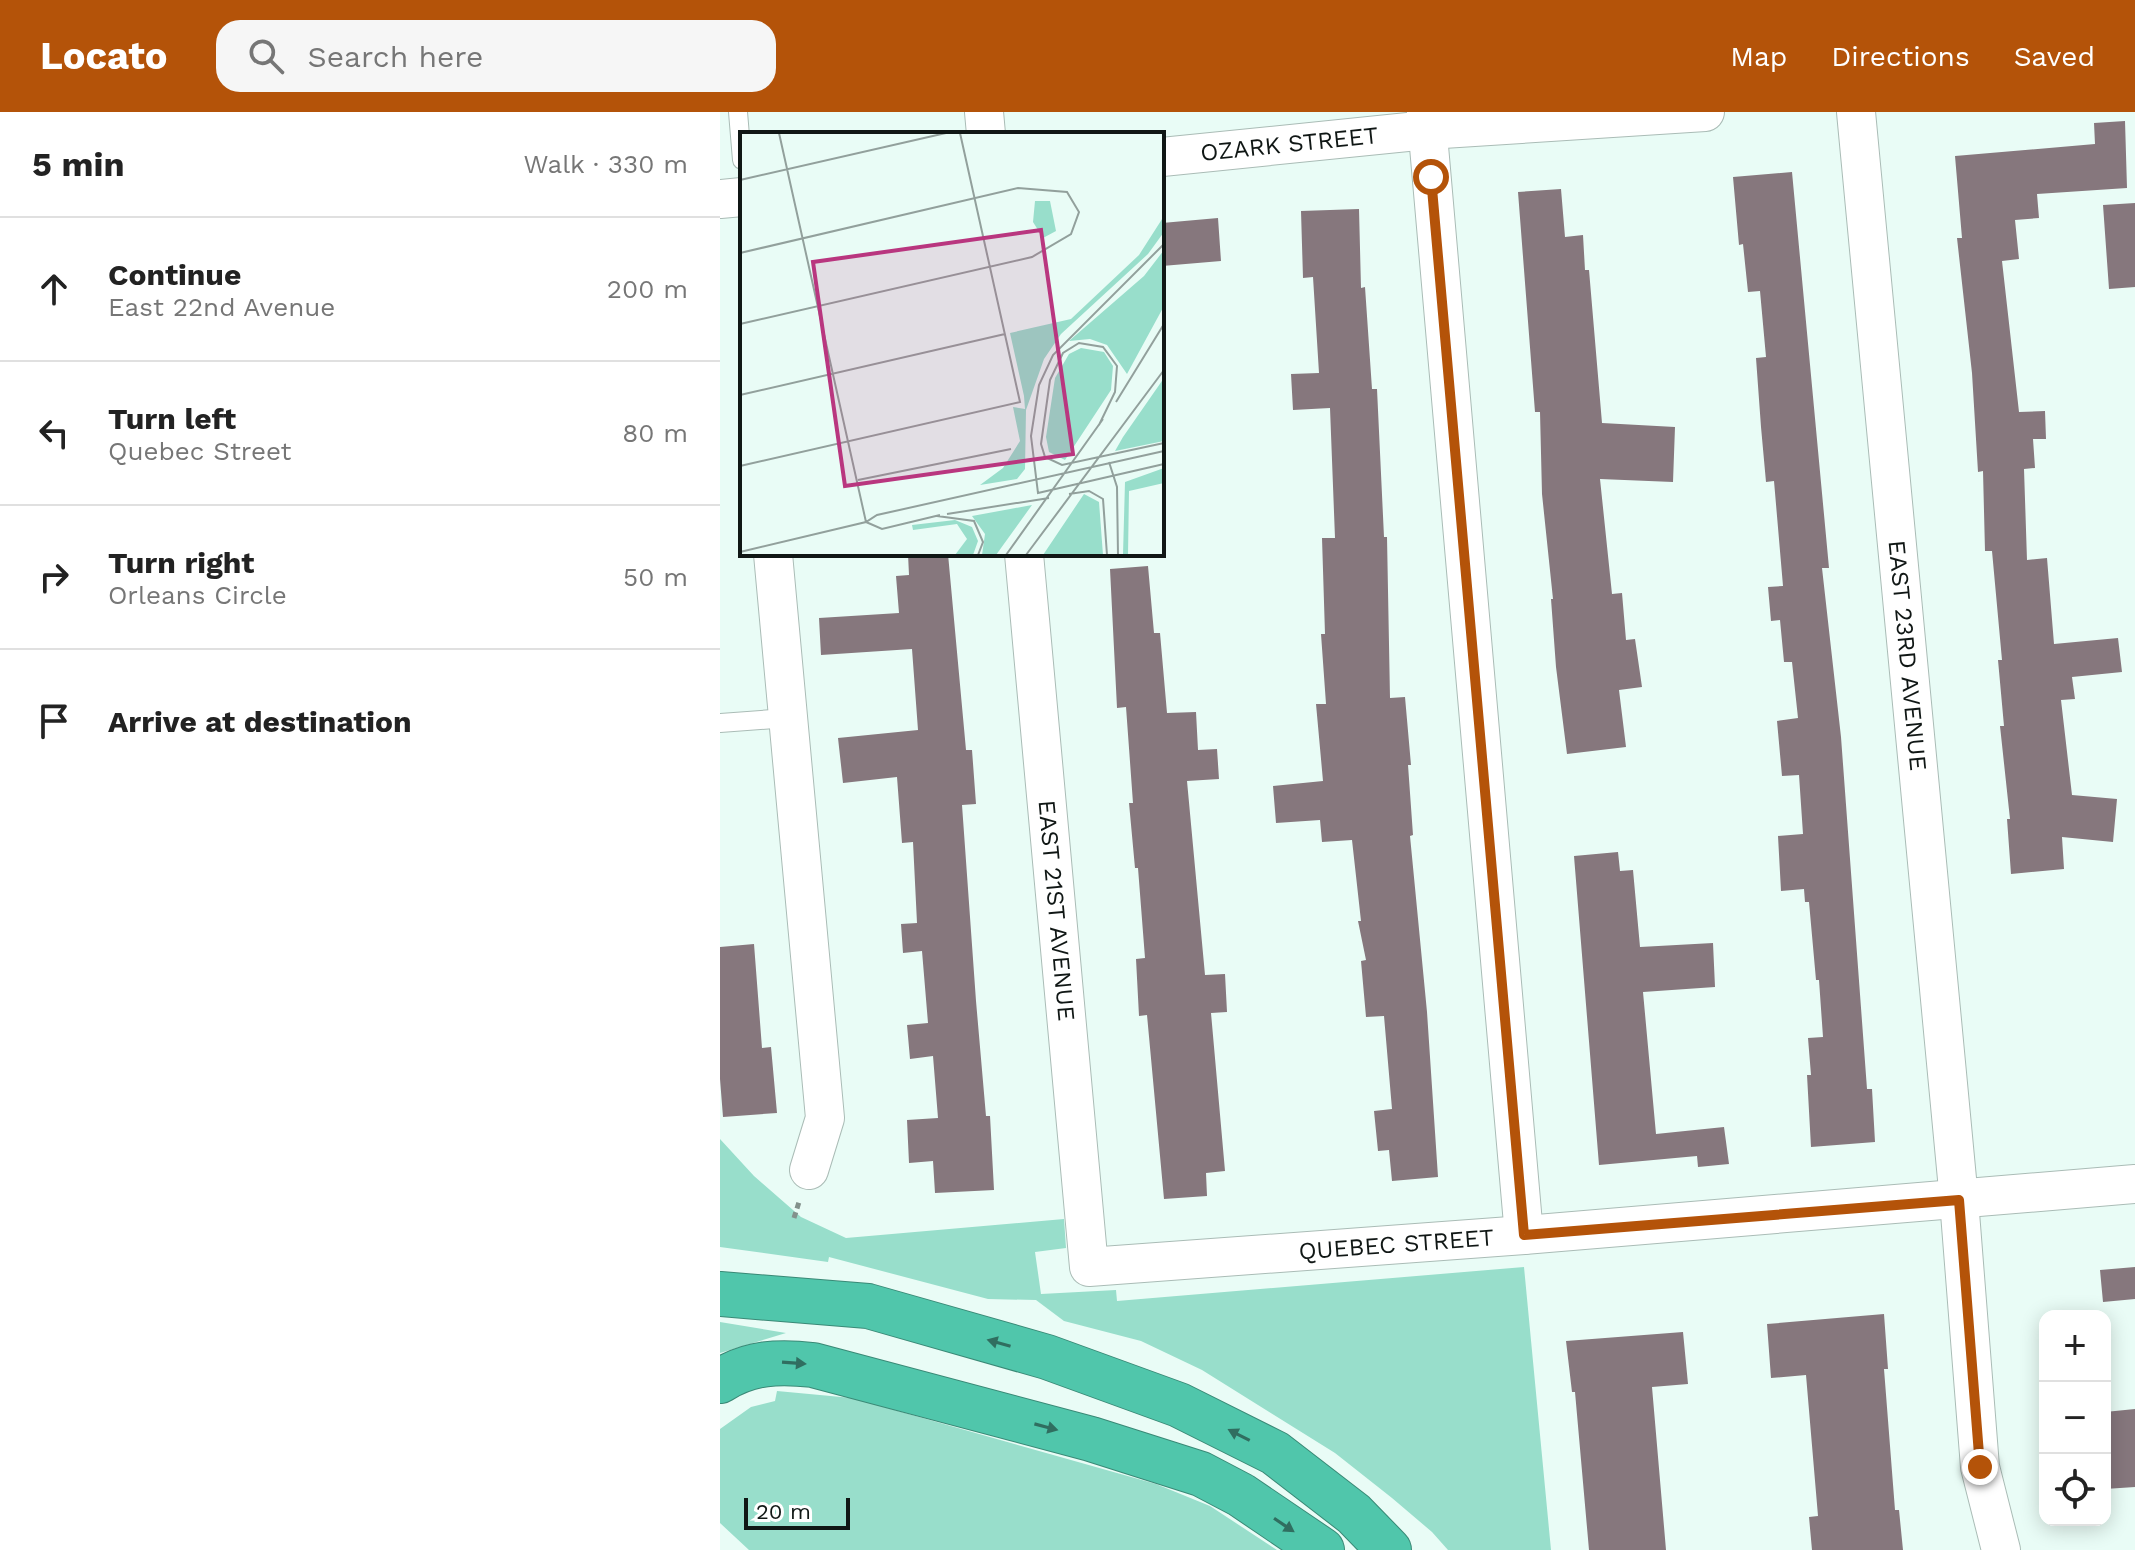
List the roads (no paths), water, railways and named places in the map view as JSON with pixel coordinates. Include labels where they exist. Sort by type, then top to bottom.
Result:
[{"type":"highway","points":[[726,1291],[868,1306],[1047,1357],[1179,1405],[1275,1453],[1354,1514],[1389,1550]]},
{"type":"highway","points":[[720,1381],[748,1367],[767,1362],[813,1365],[1091,1439],[1201,1474],[1241,1495],[1322,1550]]},
{"type":"street","points":[[984,112],[986,132]]},
{"type":"street","name":"OZARK STREET","points":[[1164,157],[1427,121],[1705,112]]},
{"type":"street","name":"EAST 23RD AVENUE","points":[[1856,112],[1959,1200],[1980,1467],[2001,1550]]},
{"type":"street","points":[[1427,121],[1524,1235]]},
{"type":"street","points":[[720,199],[740,197]]},
{"type":"street","points":[[773,556],[825,1118],[809,1170]]},
{"type":"street","name":"EAST 21ST AVENUE","points":[[1024,556],[1089,1267]]},
{"type":"street","name":"QUEBEC STREET","points":[[1089,1267],[1524,1235],[2135,1184]]},
{"type":"lane","points":[[738,112],[740,136]]},
{"type":"lane","points":[[720,723],[787,718]]}]
